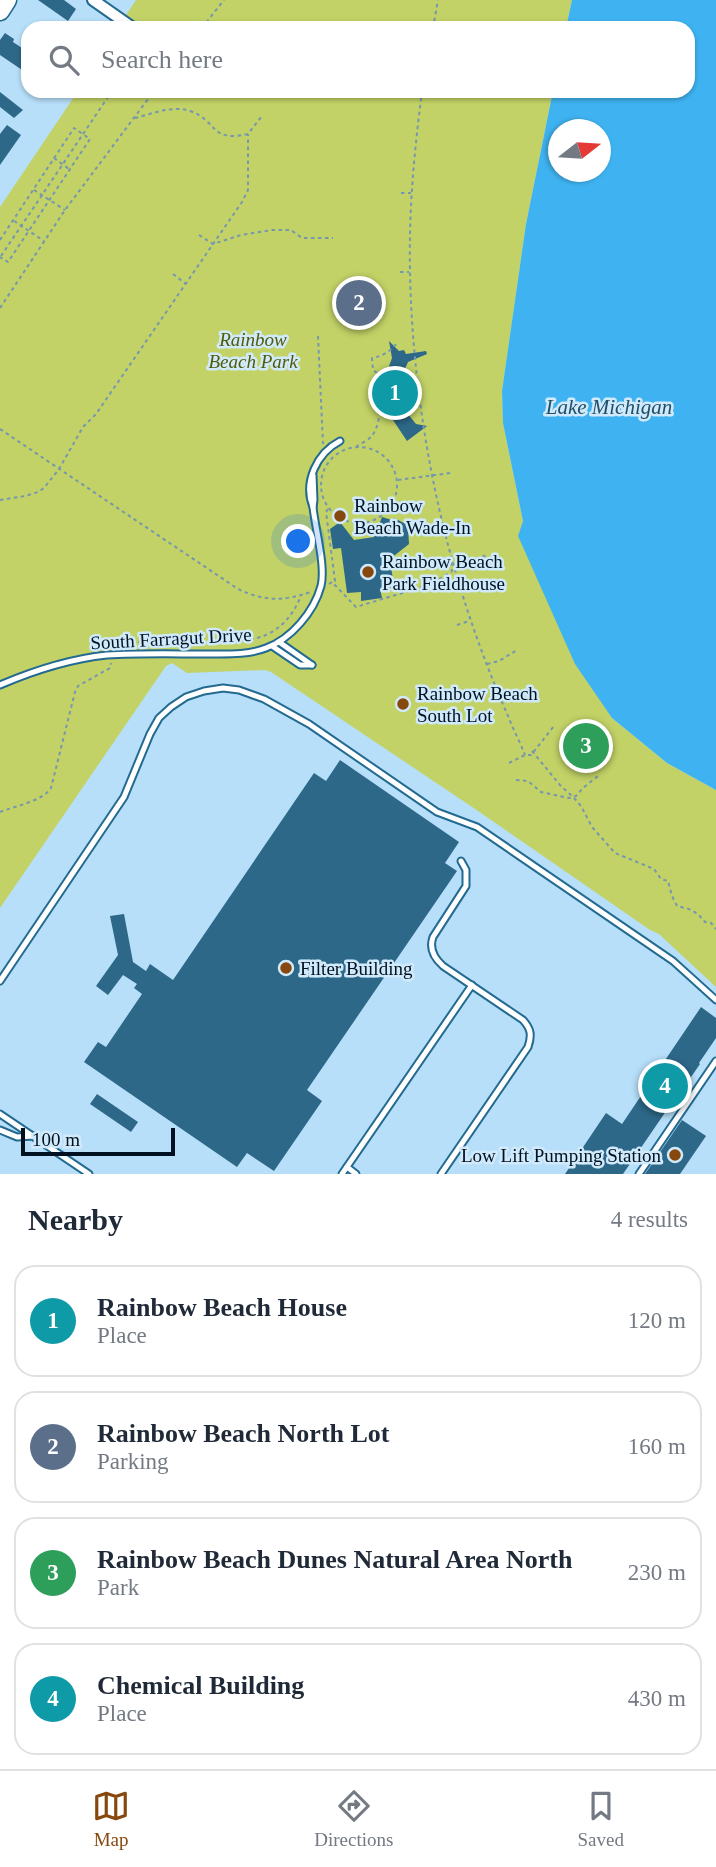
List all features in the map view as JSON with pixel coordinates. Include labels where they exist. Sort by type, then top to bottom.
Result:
[{"type":"main road","points":[[0,10],[7,0]]},
{"type":"street","points":[[93,0],[123,21]]},
{"type":"lane","points":[[321,587],[322,568],[309,481],[324,453],[340,441]]},
{"type":"lane","name":"South Farragut Drive","points":[[0,685],[48,666],[91,657],[253,652],[272,646],[293,631],[307,615],[321,587]]},
{"type":"lane","points":[[272,646],[300,665],[312,665],[279,642]]},
{"type":"lane","points":[[0,981],[124,797],[159,718],[170,707],[186,698],[223,688],[239,690],[264,699],[309,724],[437,812],[477,827],[673,961],[716,1000]]},
{"type":"lane","points":[[441,1174],[531,1038],[528,1026],[523,1020],[437,961],[434,955],[431,943],[433,937],[466,887],[466,870],[461,861]]},
{"type":"lane","points":[[342,1174],[472,985]]},
{"type":"lane","points":[[639,1174],[716,1061]]},
{"type":"lane","points":[[0,1114],[89,1174]]},
{"type":"lane","points":[[0,1130],[17,1137],[34,1136]]},
{"type":"lane","points":[[347,1167],[356,1174]]},
{"type":"path","points":[[208,21],[224,0]]},
{"type":"path","points":[[434,21],[438,0]]},
{"type":"path","points":[[0,240],[75,128],[83,134],[90,139],[8,262],[0,256],[63,164],[83,134],[106,98]]},
{"type":"path","points":[[0,309],[65,210],[149,98]]},
{"type":"path","points":[[421,98],[412,193],[410,272],[417,375],[433,476],[451,556],[471,621],[525,755]]},
{"type":"path","points":[[134,118],[182,109],[194,113],[220,134],[233,137],[248,134]]},
{"type":"path","points":[[0,500],[38,492],[52,480],[83,427],[96,414],[242,202],[248,190],[248,134],[262,116]]},
{"type":"path","points":[[54,158],[70,169]]},
{"type":"path","points":[[33,190],[65,210]]},
{"type":"path","points":[[401,193],[412,193]]},
{"type":"path","points":[[13,220],[44,241]]},
{"type":"path","points":[[213,244],[241,235],[272,230],[291,230],[302,238],[333,238]]},
{"type":"path","points":[[200,235],[213,244]]},
{"type":"path","points":[[400,272],[410,272]]},
{"type":"path","points":[[173,274],[186,284]]},
{"type":"path","points":[[318,336],[322,437],[326,466]]},
{"type":"path","points":[[356,447],[368,448],[382,455],[392,466],[397,481],[394,501],[384,514],[360,524],[340,518],[329,509],[323,498],[322,477],[326,466],[339,453],[356,447],[371,436],[379,415],[377,373],[373,370],[372,358],[380,357],[398,342]]},
{"type":"path","points":[[0,429],[238,589],[271,599],[301,595],[293,614],[286,622],[258,638],[236,641],[116,642],[111,649]]},
{"type":"path","points":[[397,481],[450,473]]},
{"type":"path","points":[[321,587],[334,581],[326,512],[329,509]]},
{"type":"path","points":[[455,570],[488,554]]},
{"type":"path","points":[[332,582],[356,607],[432,584],[452,572],[451,556]]},
{"type":"path","points":[[457,625],[471,621]]},
{"type":"path","points":[[487,664],[499,661],[517,650]]},
{"type":"path","points":[[0,812],[48,794],[75,692],[79,686],[110,668],[111,662]]},
{"type":"path","points":[[509,763],[531,755],[554,726]]},
{"type":"path","points":[[532,751],[581,806],[592,827],[615,853],[654,869],[661,880],[668,881],[677,906],[694,912],[716,929]]},
{"type":"path","points":[[516,780],[528,781],[541,792],[564,798],[573,797],[598,776]]},
{"type":"green space","points":[[136,0],[572,0],[568,21],[123,21]]},
{"type":"green space","name":"Rainbow Beach Park","points":[[73,98],[552,98],[526,224],[502,391],[503,423],[523,521],[519,536],[612,718],[667,763],[716,790],[716,987],[659,934],[265,670],[187,673],[172,663],[166,666],[0,908],[0,207]]},
{"type":"water","name":"Lake Michigan","points":[[572,0],[716,0],[716,790],[667,763],[612,718],[575,664],[518,536],[523,521],[503,423],[502,391],[526,224],[552,98],[695,98],[695,21],[568,21]]},
{"type":"building","points":[[38,0],[64,0],[76,9],[68,21]]},
{"type":"building","points":[[5,33],[21,47],[21,69],[0,55],[0,40]]},
{"type":"building","points":[[0,92],[23,110],[14,118],[0,107]]},
{"type":"building","points":[[7,125],[21,135],[0,165],[0,134]]},
{"type":"building","points":[[389,341],[406,354],[426,351],[427,354],[408,362],[401,378],[406,385],[408,403],[403,408],[416,424],[427,426],[407,441],[385,408],[382,385],[392,358]]},
{"type":"building","name":"Rainbow Beach Park Fieldhouse","points":[[382,517],[392,520],[394,518],[406,524],[409,544],[390,559],[394,587],[380,589],[382,598],[361,601],[361,592],[347,593],[341,548],[333,549],[330,529],[340,522],[354,540],[374,537]]},
{"type":"building","name":"Filter Building","points":[[340,760],[459,842],[445,863],[457,871],[307,1090],[322,1101],[274,1171],[247,1153],[237,1167],[84,1062],[98,1042],[106,1047],[142,994],[134,988],[137,984],[123,975],[108,995],[96,986],[118,955],[110,916],[124,914],[133,962],[146,971],[150,964],[173,980],[314,773],[326,781]]},
{"type":"building","points":[[701,1007],[716,1018],[716,1038],[623,1174],[565,1174],[606,1113],[622,1124]]},
{"type":"building","points":[[97,1094],[138,1122],[131,1132],[90,1104]]},
{"type":"building","name":"Low Lift Pumping Station","points":[[682,1120],[706,1136],[680,1174],[645,1174]]},
{"type":"place","name":"Rainbow Beach North Lot","points":[[359,303]]},
{"type":"place","name":"Rainbow Beach House","points":[[395,393]]},
{"type":"place","name":"Rainbow Beach Wade-In","points":[[340,516]]},
{"type":"place","name":"Rainbow Beach Park Fieldhouse","points":[[368,572]]},
{"type":"place","name":"Rainbow Beach South Lot","points":[[403,704]]},
{"type":"place","name":"Rainbow Beach Dunes Natural Area North","points":[[586,746]]},
{"type":"place","name":"Filter Building","points":[[286,968]]},
{"type":"place","name":"Chemical Building","points":[[665,1086]]},
{"type":"place","name":"Low Lift Pumping Station","points":[[675,1155]]}]
